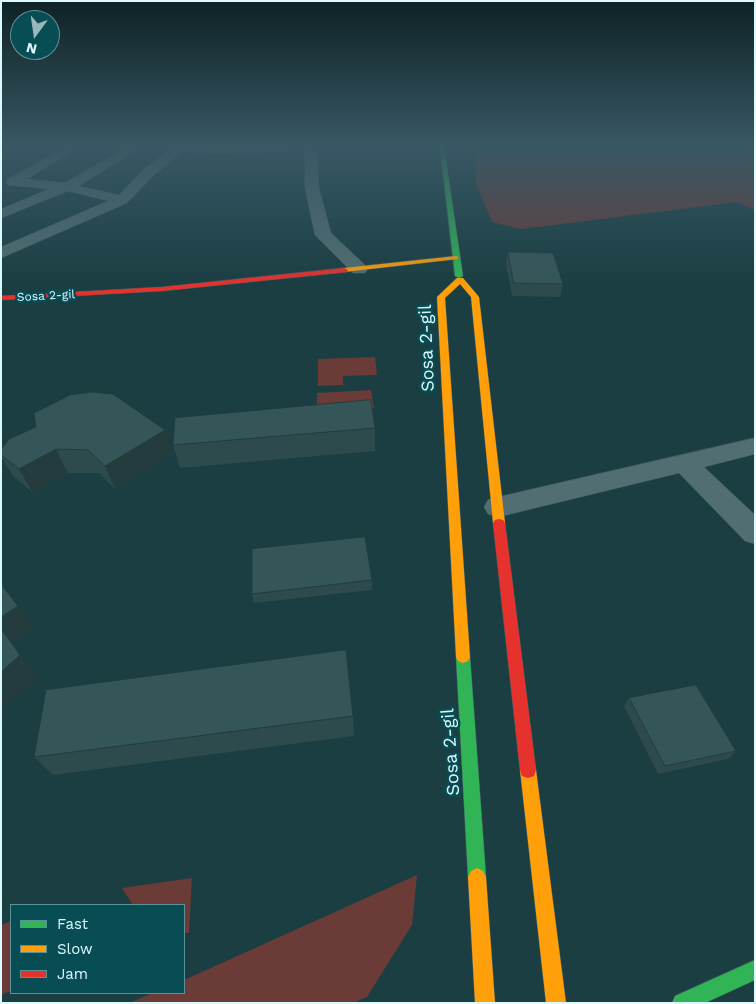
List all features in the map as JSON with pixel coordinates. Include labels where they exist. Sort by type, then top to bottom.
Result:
[{"type":"street","points":[[1,214],[50,194]]},
{"type":"street","points":[[96,194],[122,200]]},
{"type":"street","points":[[1,253],[122,200],[128,194]]},
{"type":"street","points":[[313,194],[323,235],[359,269]]},
{"type":"street","points":[[448,194],[460,280],[475,297],[508,608],[556,1003]]},
{"type":"street","points":[[1,219],[44,234]]},
{"type":"street","name":"Sosa 2-gil","points":[[1,298],[162,289],[456,258]]},
{"type":"street","name":"Sosa 2-gil","points":[[460,280],[441,297],[485,1003]]},
{"type":"street","points":[[498,507],[755,446]]},
{"type":"street","points":[[684,462],[755,534]]},
{"type":"street","points":[[682,1003],[755,970]]},
{"type":"shaded area","points":[[480,194],[755,194],[755,210],[737,202],[521,229],[492,222]]},
{"type":"shaded area","points":[[375,357],[377,375],[343,376],[343,385],[318,386],[318,359]]},
{"type":"shaded area","points":[[371,390],[374,408],[317,411],[317,393]]},
{"type":"shaded area","points":[[417,875],[412,925],[367,997],[353,1003],[129,1003],[151,994],[185,994],[185,980]]},
{"type":"shaded area","points":[[192,878],[189,933],[185,933],[185,904],[132,904],[122,888]]},
{"type":"shaded area","points":[[10,921],[10,991],[1,995],[1,925]]},
{"type":"building","points":[[508,252],[553,253],[563,284],[514,283]]},
{"type":"building","points":[[93,392],[113,394],[165,430],[105,466],[88,450],[56,449],[19,469],[1,455],[1,450],[9,439],[36,427],[34,413],[70,395]]},
{"type":"building","points":[[371,400],[375,428],[173,445],[175,418]]},
{"type":"building","points":[[365,537],[372,580],[252,594],[252,549]]},
{"type":"building","points":[[1,584],[18,606],[1,617]]},
{"type":"building","points":[[1,629],[20,655],[1,672]]},
{"type":"building","points":[[346,650],[353,716],[34,757],[46,690]]},
{"type":"building","points":[[696,685],[736,751],[665,766],[629,698]]},
{"type":"traffic: fast","points":[[448,194],[459,276]]},
{"type":"traffic: fast","points":[[463,657],[477,877]]},
{"type":"traffic: fast","points":[[682,1003],[755,970]]},
{"type":"traffic: slow","points":[[344,270],[456,258]]},
{"type":"traffic: slow","points":[[460,280],[475,297],[499,523]]},
{"type":"traffic: slow","points":[[460,280],[441,297],[463,657]]},
{"type":"traffic: slow","points":[[528,770],[556,1003]]},
{"type":"traffic: slow","points":[[477,877],[485,1003]]},
{"type":"traffic: jam","points":[[1,298],[162,289],[344,270]]},
{"type":"traffic: jam","points":[[499,523],[528,770]]}]
